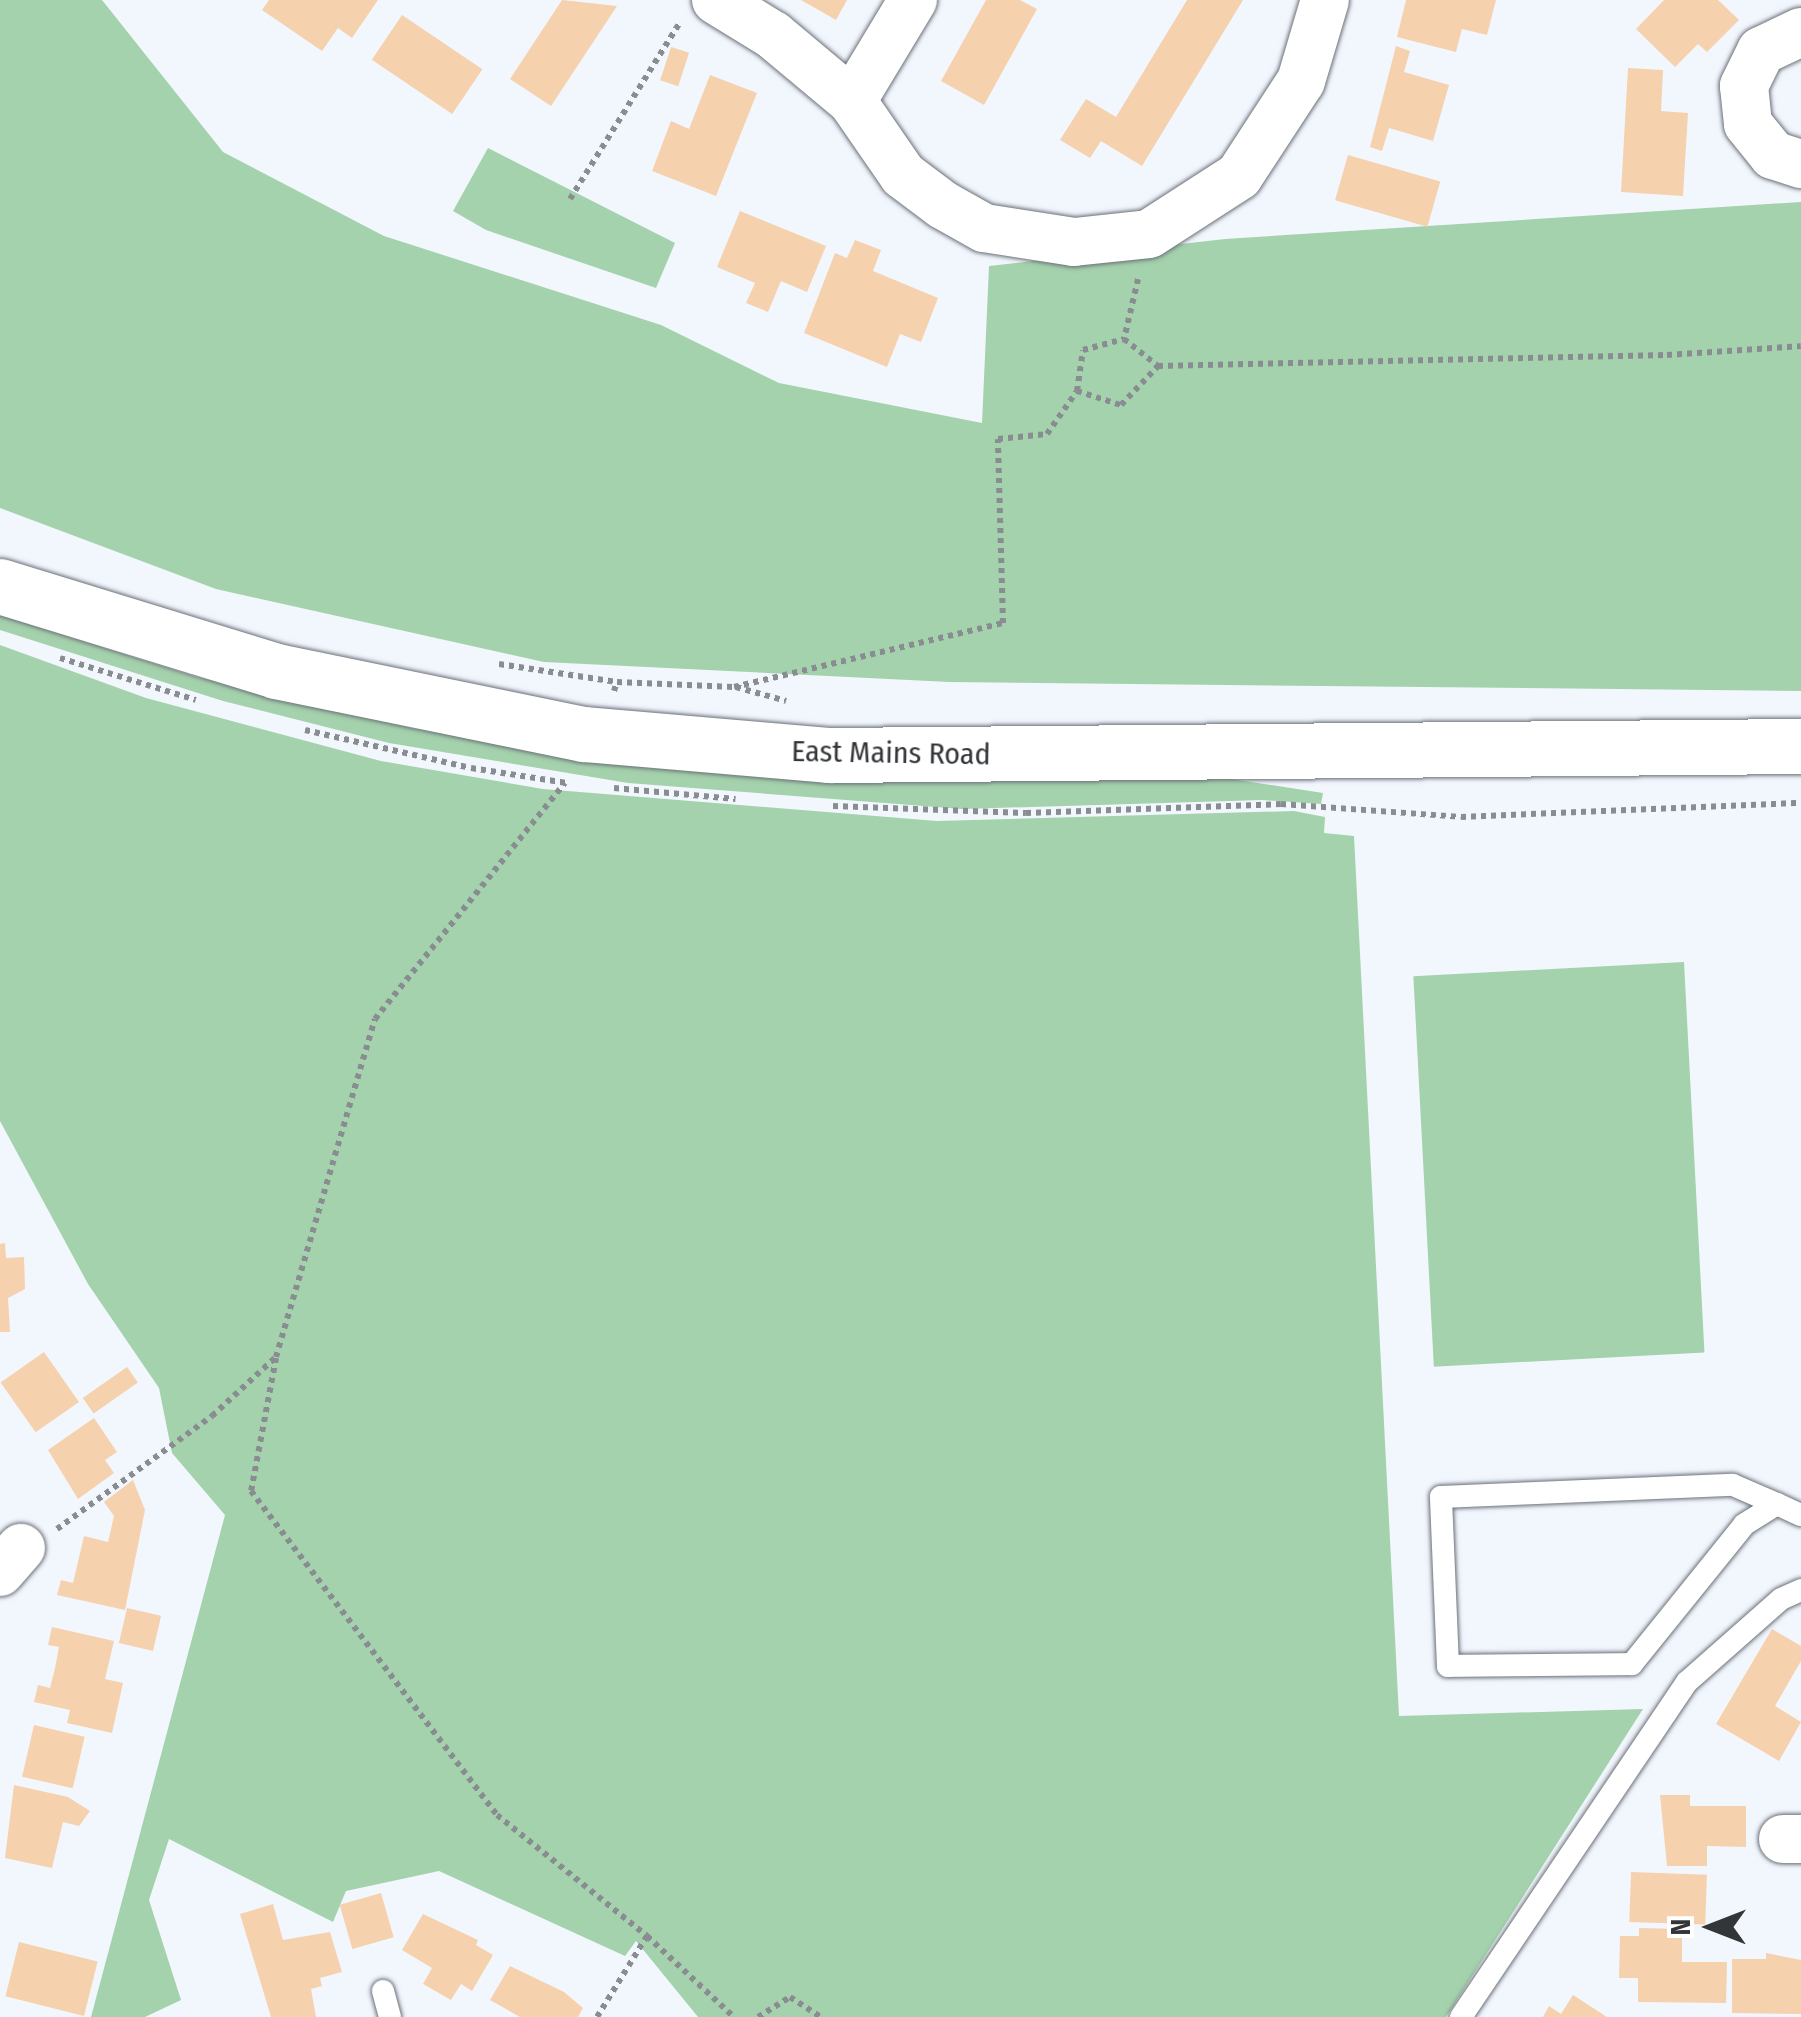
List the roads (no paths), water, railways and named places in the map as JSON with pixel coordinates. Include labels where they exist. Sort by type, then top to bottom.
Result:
[{"type":"main road","name":"East Mains Road","points":[[0,586],[276,671],[602,736],[829,755],[1801,746]]},
{"type":"street","points":[[852,101],[913,0]]},
{"type":"street","points":[[700,8],[773,36],[852,101],[903,175],[984,228],[1074,242],[1148,234],[1239,176],[1270,137],[1300,81],[1325,0]]},
{"type":"street","points":[[1801,32],[1761,51],[1744,86],[1748,124],[1772,155],[1801,164]]},
{"type":"lane","points":[[1777,1504],[1744,1526],[1632,1664],[1448,1666],[1441,1498],[1733,1485],[1777,1504],[1801,1515]]},
{"type":"lane","points":[[1461,2017],[1687,1682],[1781,1598],[1801,1590]]},
{"type":"lane","points":[[384,1990],[390,2017]]}]
